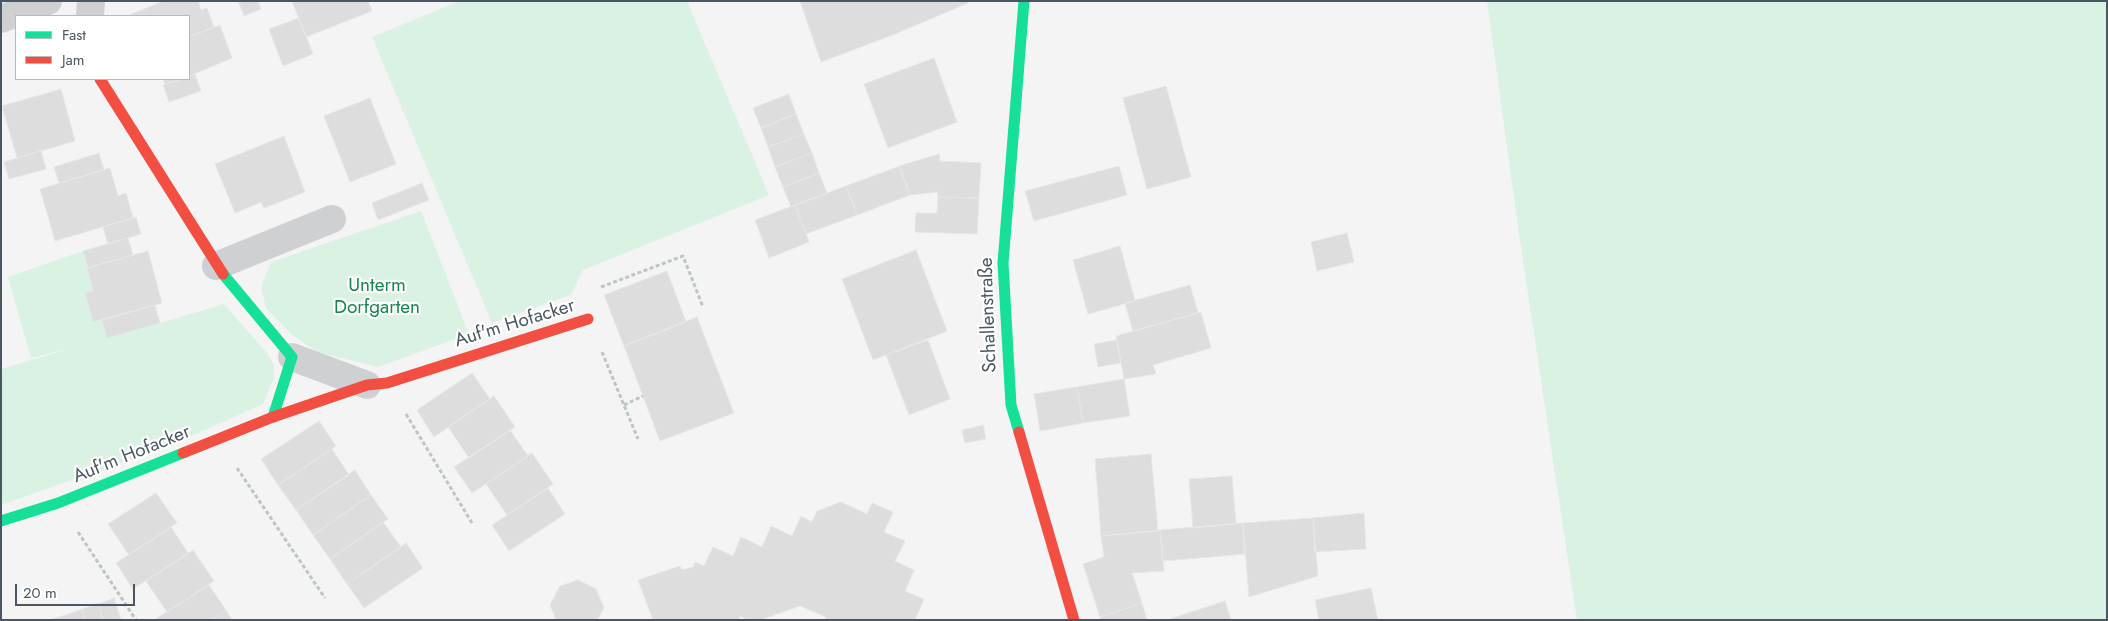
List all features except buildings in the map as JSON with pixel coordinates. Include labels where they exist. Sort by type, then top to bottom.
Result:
[{"type":"street","points":[[1,19],[48,1]]},
{"type":"street","points":[[90,15],[91,1]]},
{"type":"street","name":"Schallenstraße","points":[[1024,1],[1003,263],[1011,404],[1074,620]]},
{"type":"street","points":[[1,19],[15,26]]},
{"type":"street","points":[[101,80],[216,266],[292,357],[377,384]]},
{"type":"street","points":[[216,266],[332,219]]},
{"type":"street","name":"Auf'm Hofacker","points":[[1,521],[58,503],[273,417],[588,319]]},
{"type":"street","points":[[273,417],[292,357]]},
{"type":"path","points":[[588,319],[591,291],[683,256],[703,307]]},
{"type":"path","name":"Auf'm Hofacker","points":[[588,319],[638,439]]},
{"type":"path","points":[[377,384],[472,523]]},
{"type":"path","points":[[624,406],[643,396]]},
{"type":"path","name":"Auf'm Hofacker","points":[[218,439],[325,598]]},
{"type":"path","name":"Auf'm Hofacker","points":[[58,503],[136,620]]},
{"type":"green space","points":[[460,1],[687,1],[769,195],[583,270],[571,295],[492,323],[372,37]]},
{"type":"green space","points":[[1487,1],[2107,1],[2107,620],[1577,620],[1518,227]]},
{"type":"green space","name":"Unterm Dorfgarten","points":[[421,211],[469,334],[378,367],[317,352],[292,335],[266,308],[261,287],[271,262]]},
{"type":"green space","points":[[83,251],[93,291],[85,293],[93,322],[102,320],[160,323],[224,304],[267,353],[274,365],[274,378],[263,404],[171,445],[1,505],[1,369],[72,348],[31,358],[8,277]]},
{"type":"traffic: fast","points":[[1019,432],[1011,405],[1003,263],[1024,1]]},
{"type":"traffic: fast","points":[[223,274],[292,357],[273,417]]},
{"type":"traffic: fast","points":[[1,521],[58,503],[183,453]]},
{"type":"traffic: jam","points":[[101,80],[223,274]]},
{"type":"traffic: jam","points":[[183,453],[273,417],[367,385],[387,383],[588,319]]},
{"type":"traffic: jam","points":[[1019,432],[1074,620]]}]
